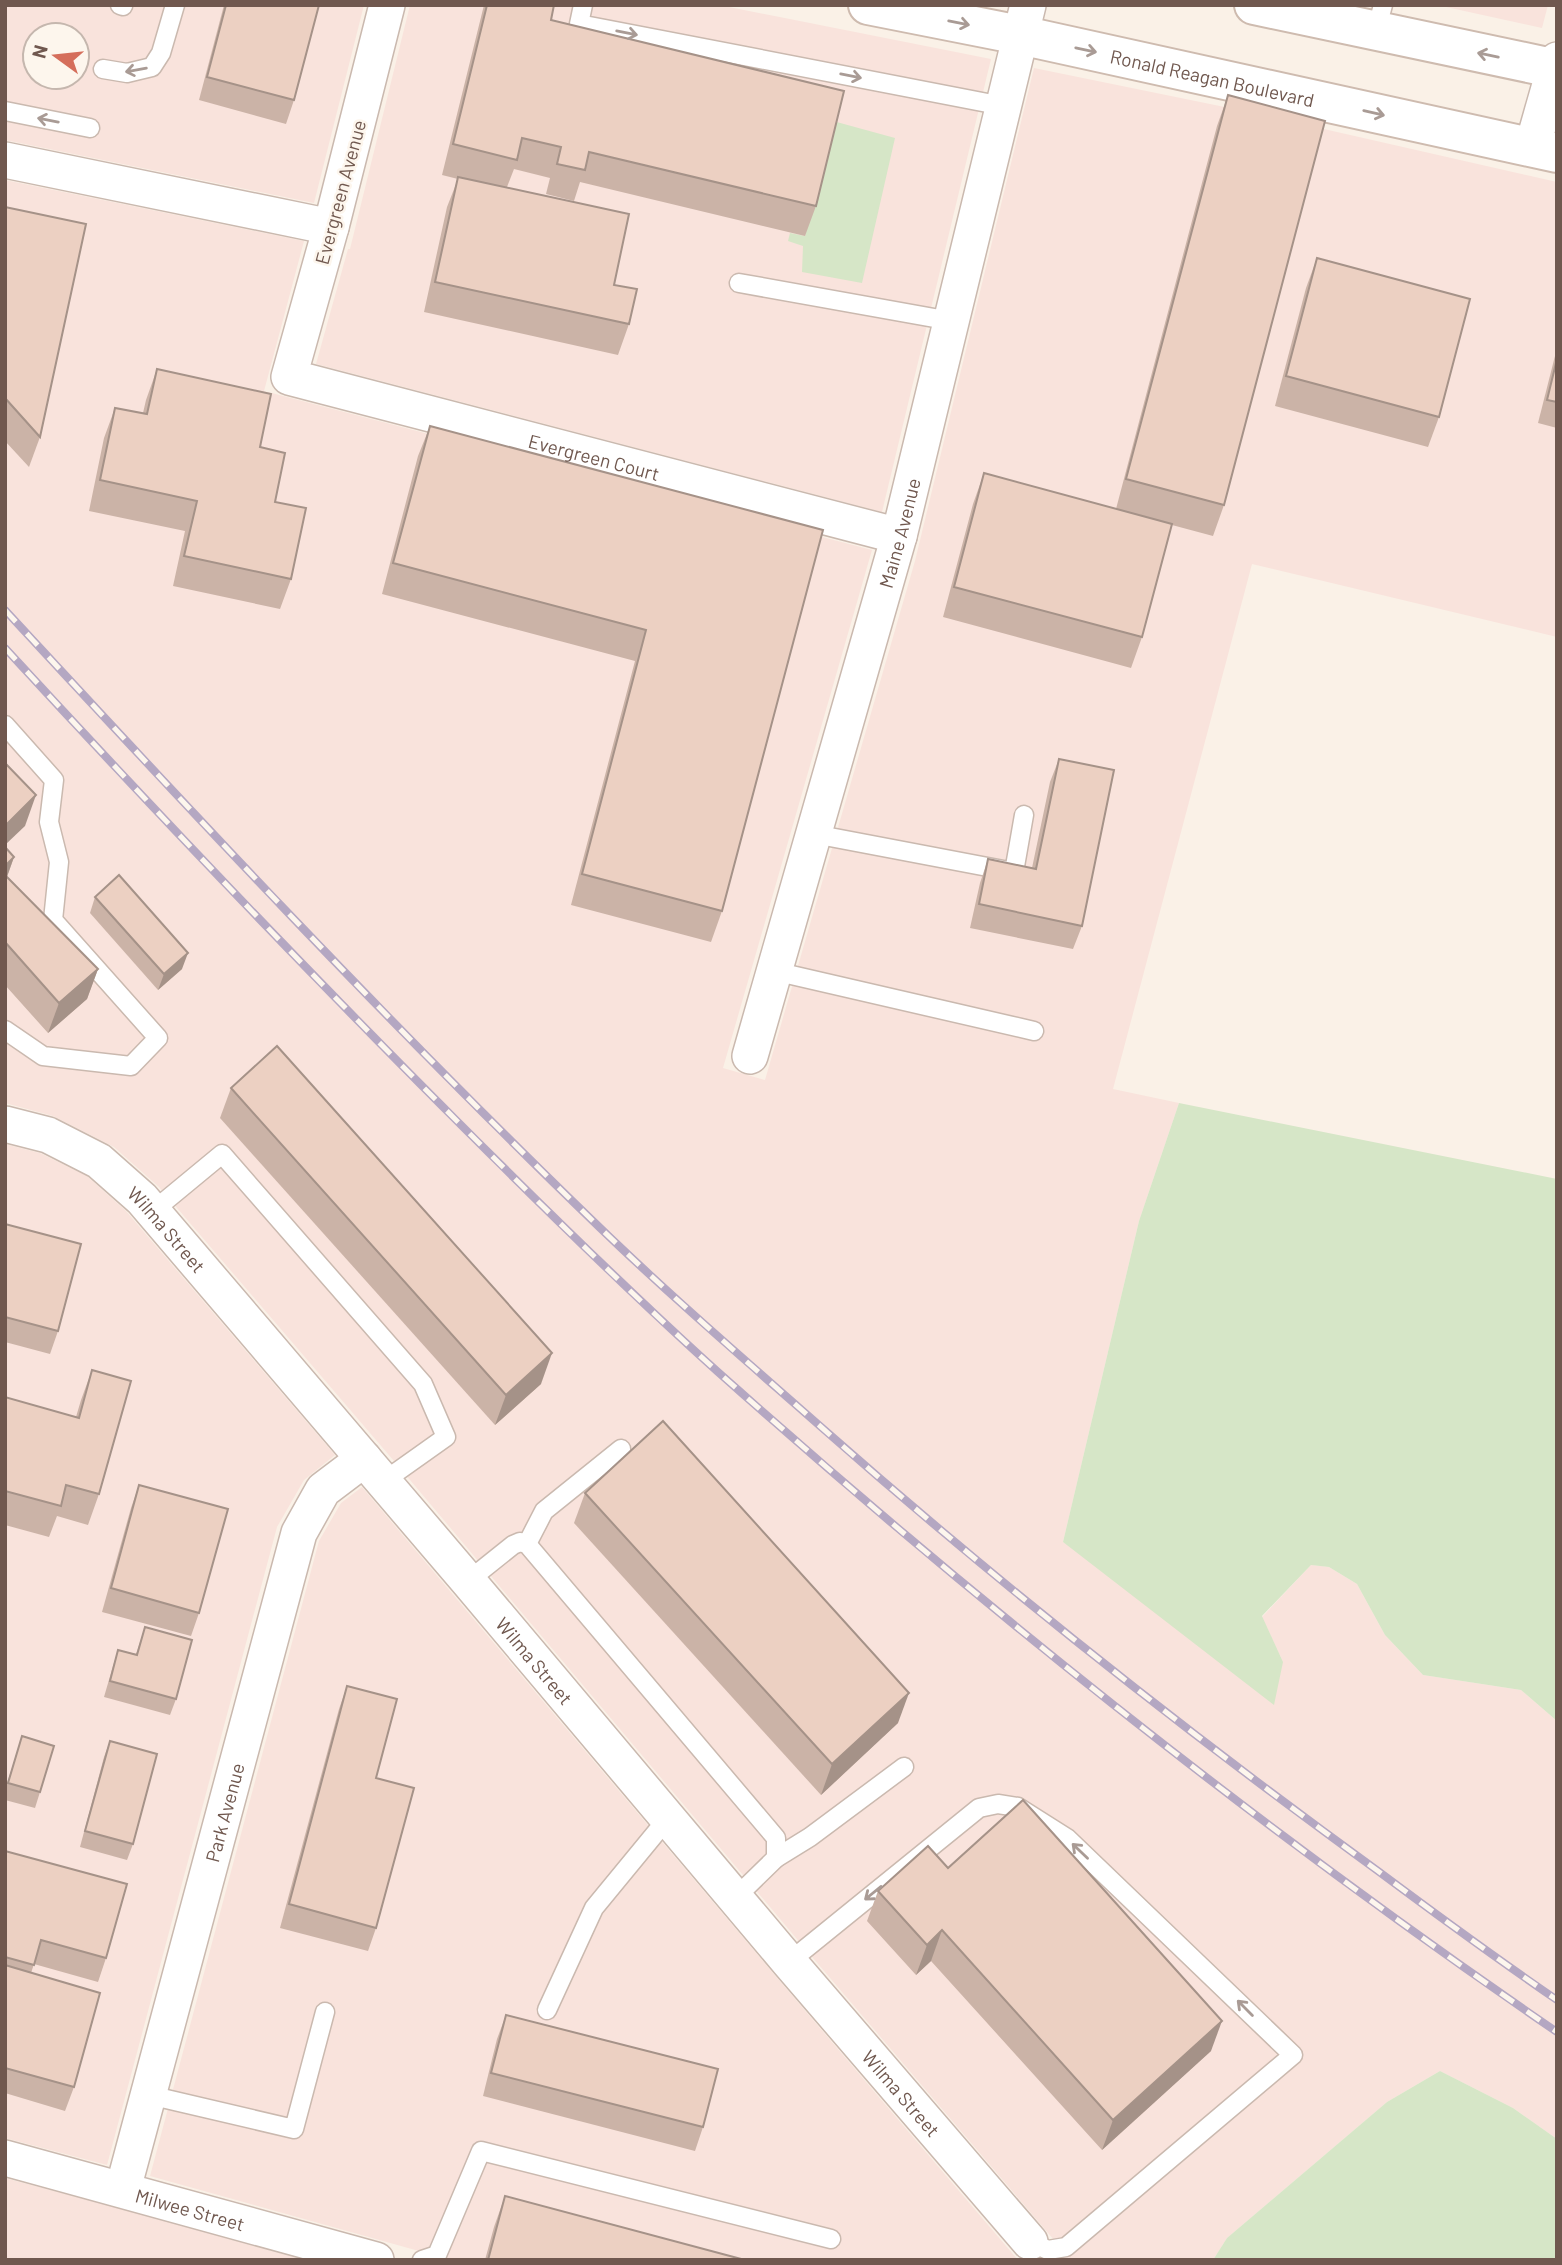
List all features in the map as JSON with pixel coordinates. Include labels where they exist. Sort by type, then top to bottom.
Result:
[{"type":"main road","name":"Ronald Reagan Boulevard","points":[[868,5],[1024,20],[1544,150]]},
{"type":"main road","points":[[1254,5],[1380,18],[1556,66]]},
{"type":"street","name":"Evergreen Avenue","points":[[289,377],[331,227],[387,5]]},
{"type":"street","name":"Maine Avenue","points":[[750,1056],[899,536],[1024,20]]},
{"type":"street","points":[[1544,150],[1556,66]]},
{"type":"street","points":[[5,160],[331,227]]},
{"type":"street","name":"Evergreen Court","points":[[289,377],[899,536]]},
{"type":"street","name":"Wilma Street","points":[[5,1124],[48,1135],[99,1161],[152,1211],[1030,2242]]},
{"type":"street","name":"Park Avenue","points":[[123,2189],[299,1533],[323,1490],[374,1470]]},
{"type":"street","name":"Milwee Street","points":[[5,2158],[376,2260]]},
{"type":"lane","points":[[103,69],[127,73],[152,67],[160,53],[175,5]]},
{"type":"lane","points":[[583,5],[579,24],[1003,106]]},
{"type":"lane","points":[[5,111],[90,128]]},
{"type":"lane","points":[[739,283],[951,321]]},
{"type":"lane","points":[[5,725],[54,780],[49,822],[59,862],[52,920],[158,1038],[131,1066],[43,1055],[5,1030]]},
{"type":"lane","points":[[814,834],[1014,872],[1024,815]]},
{"type":"lane","points":[[774,971],[1034,1031]]},
{"type":"lane","points":[[152,1211],[222,1154],[423,1384],[446,1437],[374,1470]]},
{"type":"lane","points":[[527,1544],[544,1511],[621,1449]]},
{"type":"lane","points":[[468,1581],[513,1545],[520,1542],[527,1544],[776,1838],[776,1858]]},
{"type":"lane","points":[[735,1898],[776,1858],[810,1837],[904,1767]]},
{"type":"lane","points":[[789,1962],[979,1808],[998,1804],[1018,1807],[1067,1838],[1293,2056],[1066,2247],[1048,2250],[1030,2242]]},
{"type":"lane","points":[[547,2010],[594,1908],[668,1818]]},
{"type":"lane","points":[[149,2095],[294,2129],[324,2012]]},
{"type":"lane","points":[[422,2260],[437,2255],[481,2151],[831,2239]]},
{"type":"shaded area","points":[[5,5],[364,5],[314,203],[5,140]]},
{"type":"shaded area","points":[[410,5],[719,5],[991,59],[882,512],[316,364],[350,249]]},
{"type":"shaded area","points":[[1437,5],[1548,5],[1542,28]]},
{"type":"shaded area","points":[[1034,68],[1254,113],[1557,182],[1557,637],[1252,564],[1113,1089],[1179,1103],[1139,1221],[1063,1542],[1283,1662],[1262,1617],[1311,1565],[1329,1567],[1357,1584],[1385,1635],[1423,1675],[1521,1690],[1557,1721],[1557,2139],[1513,2108],[1440,2071],[1387,2102],[1227,2238],[1213,2260],[1042,2260],[1060,2247],[159,1187],[114,1147],[53,1116],[5,1103],[5,180],[304,241],[264,391],[872,550],[723,1068],[765,1080],[915,561]]},
{"type":"shaded area","points":[[5,1144],[40,1153],[87,1176],[126,1211],[335,1455],[304,1480],[277,1527],[107,2165],[5,2138]]},
{"type":"shaded area","points":[[362,1487],[1018,2260],[425,2260],[426,2253],[150,2176],[319,1541],[341,1503]]},
{"type":"shaded area","points":[[5,2178],[118,2208],[304,2260],[5,2260]]},
{"type":"green space","points":[[833,121],[895,138],[862,283],[802,272],[803,246],[788,241],[790,233],[805,236]]},
{"type":"green space","points":[[1179,1103],[1557,1179],[1557,1721],[1521,1690],[1423,1675],[1385,1635],[1357,1584],[1329,1567],[1311,1565],[1262,1616],[1283,1662],[1274,1705],[1063,1542],[1139,1221]]},
{"type":"green space","points":[[1440,2071],[1513,2108],[1557,2139],[1557,2260],[1213,2260],[1227,2238],[1387,2102]]},
{"type":"building","points":[[226,5],[319,5],[294,100],[207,77]]},
{"type":"building","points":[[487,5],[554,5],[551,20],[844,91],[816,206],[589,152],[585,170],[557,164],[561,147],[522,138],[517,160],[453,144]]},
{"type":"building","points":[[1228,95],[1325,121],[1224,505],[1126,479]]},
{"type":"building","points":[[458,177],[629,214],[614,285],[637,289],[629,324],[435,282]]},
{"type":"building","points":[[5,207],[86,224],[40,437],[5,398]]},
{"type":"building","points":[[1317,258],[1470,299],[1439,417],[1286,376]]},
{"type":"building","points":[[1557,359],[1557,402],[1547,400]]},
{"type":"building","points":[[157,369],[271,394],[260,447],[285,453],[275,502],[306,508],[291,579],[184,556],[197,501],[100,480],[115,408],[147,414]]},
{"type":"building","points":[[430,426],[823,530],[722,911],[582,874],[646,630],[393,563]]},
{"type":"building","points":[[984,473],[1172,524],[1142,637],[954,587]]},
{"type":"building","points":[[1059,759],[1114,770],[1082,926],[979,904],[988,859],[1036,869]]},
{"type":"building","points":[[5,763],[36,795],[5,826]]},
{"type":"building","points":[[5,847],[14,857],[5,866]]},
{"type":"building","points":[[5,875],[98,969],[59,1003],[5,942]]},
{"type":"building","points":[[119,875],[188,953],[164,974],[95,897]]},
{"type":"building","points":[[277,1046],[552,1353],[506,1395],[231,1088]]},
{"type":"building","points":[[5,1224],[81,1244],[58,1331],[5,1317]]},
{"type":"building","points":[[92,1370],[131,1381],[99,1494],[66,1485],[61,1506],[5,1491],[5,1397],[79,1418]]},
{"type":"building","points":[[663,1421],[909,1693],[832,1764],[585,1493]]},
{"type":"building","points":[[139,1485],[228,1509],[199,1613],[111,1588]]},
{"type":"building","points":[[145,1627],[192,1640],[176,1699],[110,1681],[118,1650],[137,1655]]},
{"type":"building","points":[[347,1686],[397,1699],[376,1778],[414,1788],[376,1928],[289,1904]]},
{"type":"building","points":[[22,1736],[54,1746],[40,1792],[8,1783]]},
{"type":"building","points":[[110,1741],[157,1754],[133,1844],[85,1831]]},
{"type":"building","points":[[1023,1800],[1222,2021],[1113,2120],[942,1930],[927,1945],[878,1891],[928,1846],[948,1868]]},
{"type":"building","points":[[5,1851],[127,1884],[106,1958],[41,1940],[34,1965],[5,1957]]},
{"type":"building","points":[[5,1965],[100,1993],[74,2087],[5,2068]]},
{"type":"building","points":[[506,2015],[718,2069],[703,2127],[491,2073]]},
{"type":"building","points":[[505,2196],[745,2260],[488,2260]]},
{"type":"railway","points":[[5,610],[222,843],[443,1073],[594,1222],[706,1326],[887,1485],[1094,1655],[1306,1818],[1557,2000]]},
{"type":"railway","points":[[5,648],[230,889],[403,1066],[588,1250],[718,1372],[920,1547],[1127,1716],[1339,1877],[1557,2032]]}]
